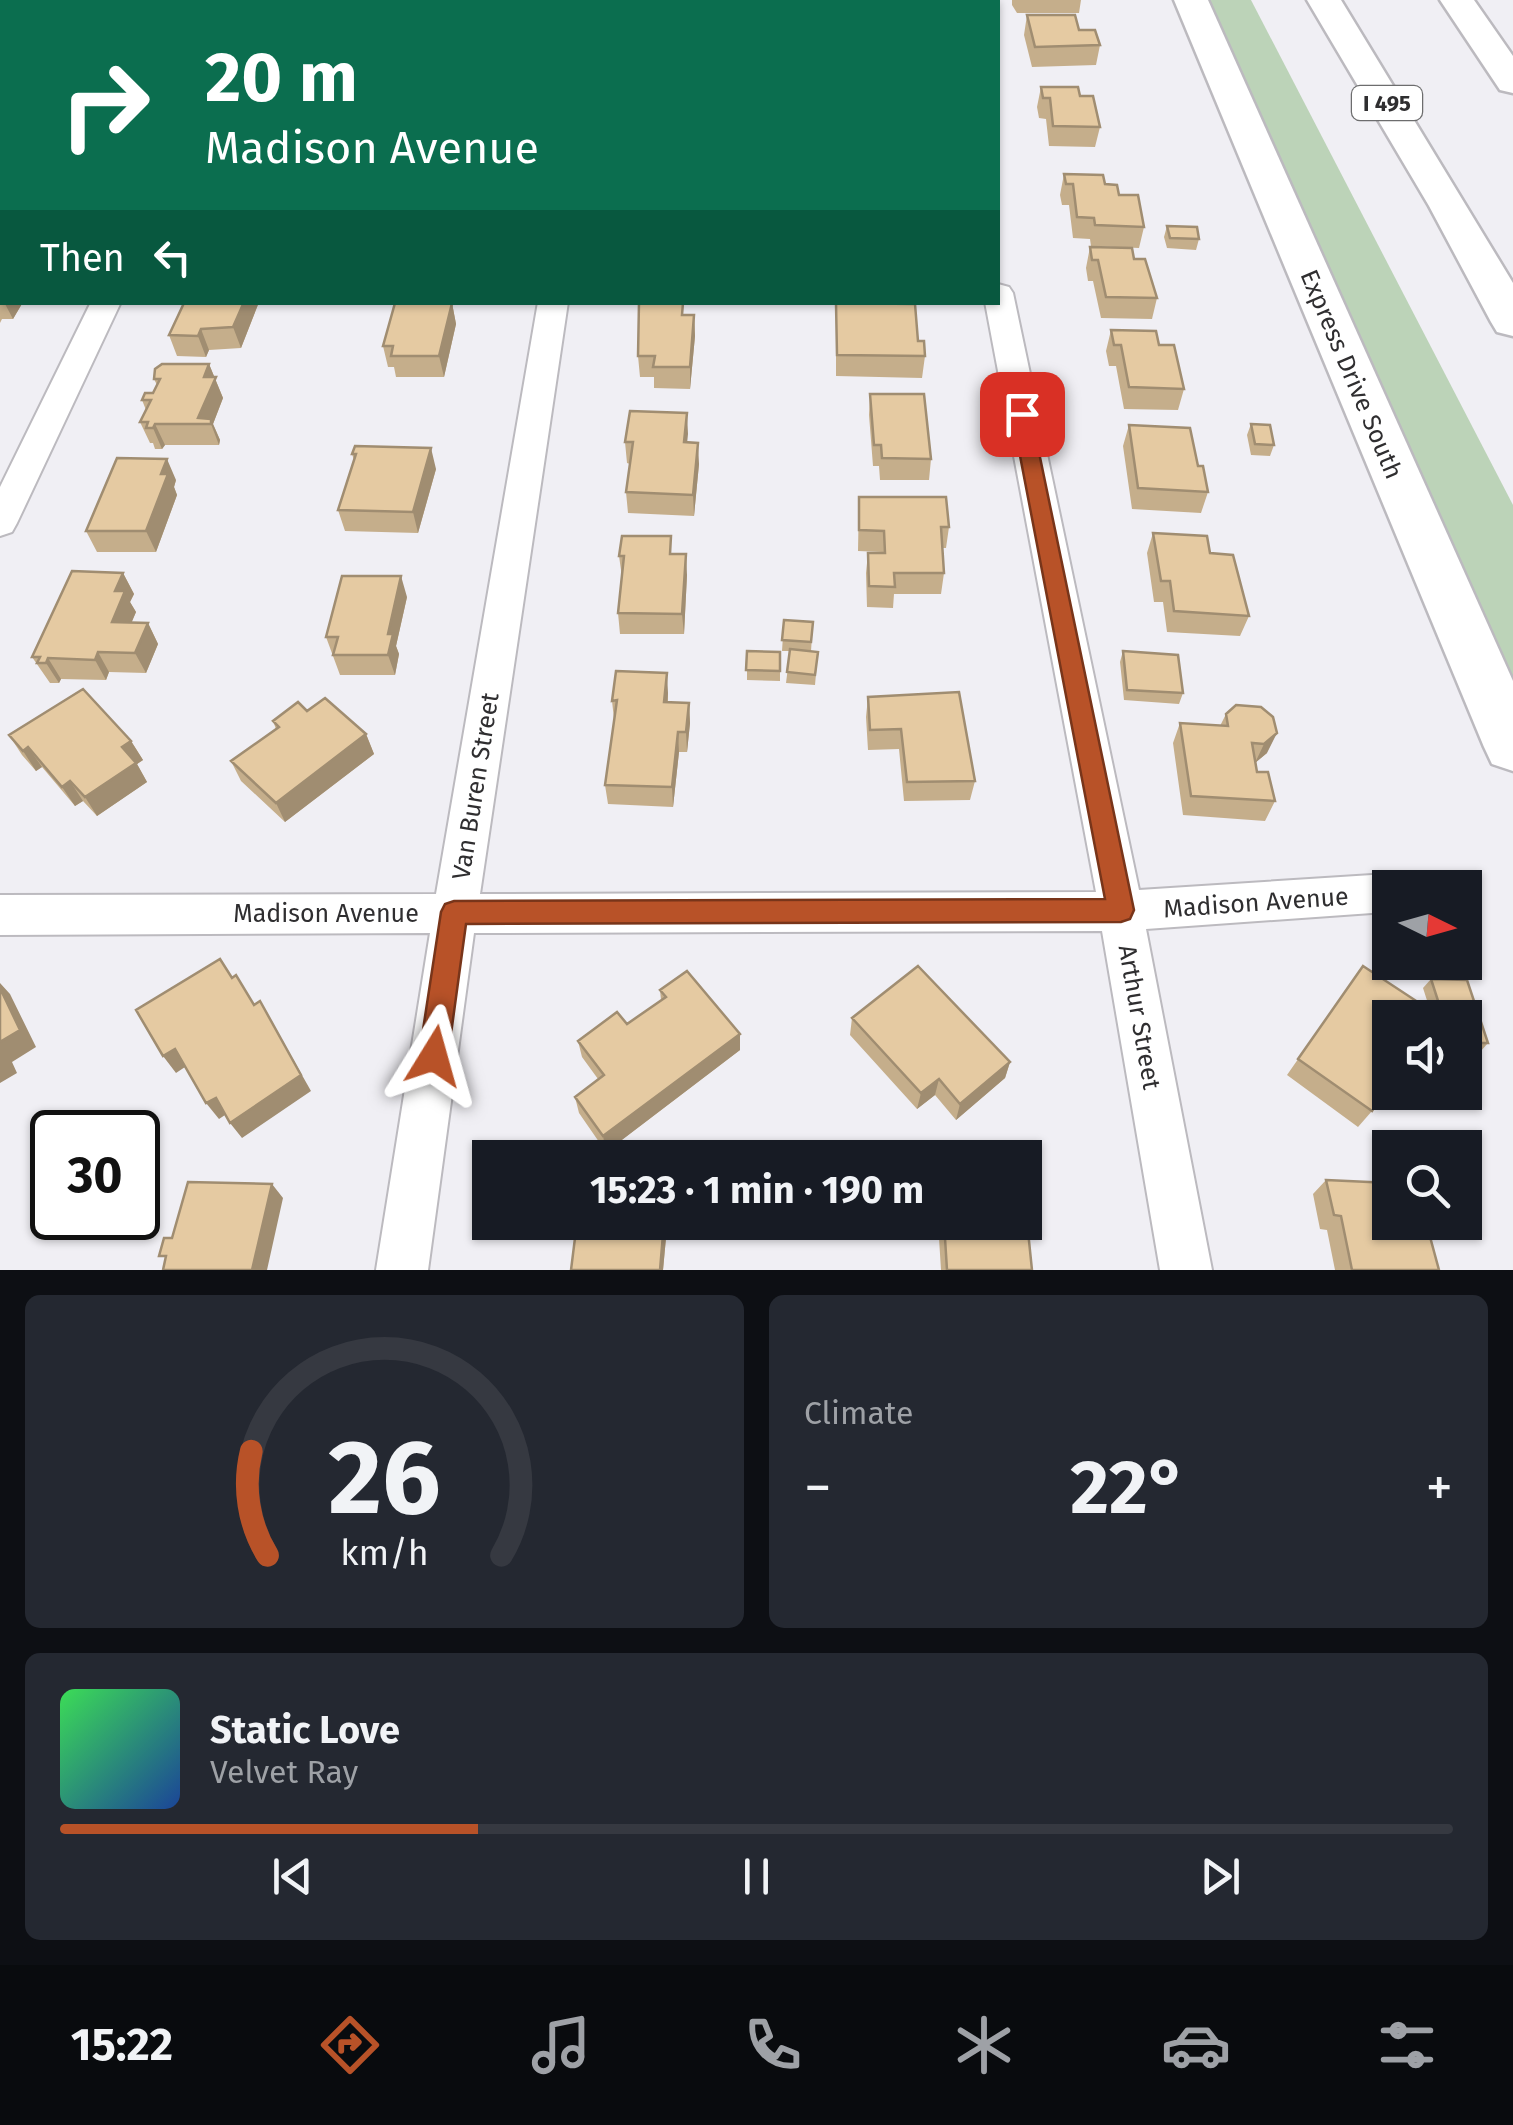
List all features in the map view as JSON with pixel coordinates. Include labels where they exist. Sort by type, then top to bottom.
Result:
[{"type":"main road","name":"Express Drive South","points":[[1192,0],[1513,748]]},
{"type":"main road","points":[[1456,0],[1513,82]]},
{"type":"main road","points":[[1309,11],[1449,206],[1513,322]]},
{"type":"street","name":"Arthur Street","points":[[1000,303],[1121,910],[1186,1270]]},
{"type":"street","points":[[0,522],[105,305]]},
{"type":"street","name":"Van Buren Street","points":[[402,1270],[454,912],[553,305]]},
{"type":"street","name":"Madison Avenue","points":[[0,915],[1121,910],[1372,894]]},
{"type":"green space","points":[[1208,0],[1251,0],[1513,505],[1513,684]]},
{"type":"building","points":[[1027,15],[1075,15],[1079,30],[1095,30],[1100,45],[1035,47]]},
{"type":"building","points":[[1041,87],[1078,87],[1080,96],[1093,96],[1100,127],[1053,126],[1050,98],[1043,98]]},
{"type":"building","points":[[1064,174],[1103,175],[1105,184],[1117,185],[1119,195],[1138,195],[1144,227],[1095,225],[1094,218],[1077,217],[1073,184],[1066,184]]},
{"type":"building","points":[[1167,226],[1197,227],[1199,239],[1170,238]]},
{"type":"building","points":[[1090,247],[1132,248],[1134,259],[1145,259],[1157,298],[1106,297],[1098,260],[1092,260]]},
{"type":"building","points":[[183,305],[243,305],[233,327],[201,329],[198,336],[169,335]]},
{"type":"building","points":[[394,305],[452,305],[439,356],[391,356],[393,346],[383,346]]},
{"type":"building","points":[[639,305],[683,305],[682,315],[694,315],[690,367],[653,367],[655,356],[638,356]]},
{"type":"building","points":[[836,305],[915,305],[918,341],[924,341],[925,356],[837,355]]},
{"type":"building","points":[[1111,330],[1156,331],[1159,345],[1174,345],[1184,389],[1129,387],[1121,345],[1114,345]]},
{"type":"building","points":[[162,364],[209,364],[204,377],[216,377],[198,418],[211,419],[211,424],[155,424],[146,428],[148,422],[140,422],[151,400],[142,400],[145,393],[153,393],[160,379],[154,379],[155,369]]},
{"type":"building","points":[[870,394],[924,394],[931,459],[882,458],[881,445],[874,445]]},
{"type":"building","points":[[630,411],[687,413],[684,442],[698,443],[693,495],[626,492],[633,442],[625,442]]},
{"type":"building","points":[[1251,424],[1270,425],[1274,445],[1255,444]]},
{"type":"building","points":[[1129,425],[1190,428],[1208,492],[1138,488]]},
{"type":"building","points":[[355,446],[431,448],[413,512],[338,510],[356,454],[352,454]]},
{"type":"building","points":[[117,458],[167,459],[161,474],[168,474],[146,531],[86,531]]},
{"type":"building","points":[[859,497],[946,497],[949,527],[941,527],[944,573],[894,573],[895,587],[869,586],[868,553],[885,553],[884,531],[859,530]]},
{"type":"building","points":[[1153,533],[1207,536],[1210,553],[1233,555],[1249,616],[1174,611],[1170,581],[1161,581]]},
{"type":"building","points":[[622,536],[671,536],[670,554],[686,554],[682,614],[618,613],[624,556],[619,556]]},
{"type":"building","points":[[72,571],[123,573],[115,591],[125,591],[112,622],[148,623],[135,653],[98,652],[95,660],[48,658],[46,663],[37,663],[40,657],[32,657]]},
{"type":"building","points":[[342,576],[401,576],[388,634],[393,634],[388,655],[333,655],[338,637],[326,637]]},
{"type":"building","points":[[784,620],[813,622],[811,642],[782,640]]},
{"type":"building","points":[[790,649],[818,652],[815,675],[787,672]]},
{"type":"building","points":[[747,651],[780,652],[780,671],[746,670]]},
{"type":"building","points":[[1123,651],[1178,655],[1183,693],[1127,690]]},
{"type":"building","points":[[616,671],[667,673],[664,702],[689,703],[686,732],[678,732],[672,787],[605,785],[617,700],[612,701]]},
{"type":"building","points":[[83,689],[131,741],[122,747],[136,763],[85,797],[70,781],[62,787],[28,747],[23,751],[9,735]]},
{"type":"building","points":[[959,692],[975,781],[907,782],[901,729],[870,730],[868,697]]},
{"type":"building","points":[[325,698],[366,734],[276,803],[231,761],[279,727],[273,721],[298,702],[307,711]]},
{"type":"building","points":[[1236,705],[1261,707],[1273,717],[1277,733],[1264,744],[1252,743],[1257,772],[1268,772],[1275,801],[1191,796],[1180,723],[1228,726],[1226,714]]},
{"type":"building","points":[[220,959],[232,978],[236,975],[254,1005],[260,1001],[301,1075],[230,1123],[216,1098],[206,1103],[175,1049],[163,1056],[136,1010]]},
{"type":"building","points":[[918,966],[1010,1062],[960,1104],[939,1079],[921,1093],[852,1018]]},
{"type":"building","points":[[1363,966],[1372,972],[1372,980],[1384,980],[1415,1000],[1372,1000],[1372,1111],[1298,1059]]},
{"type":"building","points":[[687,971],[740,1034],[603,1136],[575,1097],[604,1075],[578,1041],[617,1012],[627,1024],[666,997],[660,990]]},
{"type":"building","points":[[1431,980],[1467,980],[1474,1000],[1438,1000]]},
{"type":"building","points":[[0,988],[20,1030],[0,1042]]},
{"type":"building","points":[[1326,1180],[1372,1182],[1372,1240],[1431,1240],[1439,1270],[1352,1270],[1341,1216],[1334,1215]]},
{"type":"building","points":[[188,1182],[272,1184],[252,1270],[163,1270],[166,1256],[159,1256],[164,1238],[172,1238]]},
{"type":"building","points":[[575,1240],[662,1240],[660,1270],[571,1270]]},
{"type":"building","points":[[945,1240],[1029,1240],[1032,1270],[947,1270]]},
{"type":"route","points":[[434,1056],[454,912],[1121,910],[1022,414]]}]
